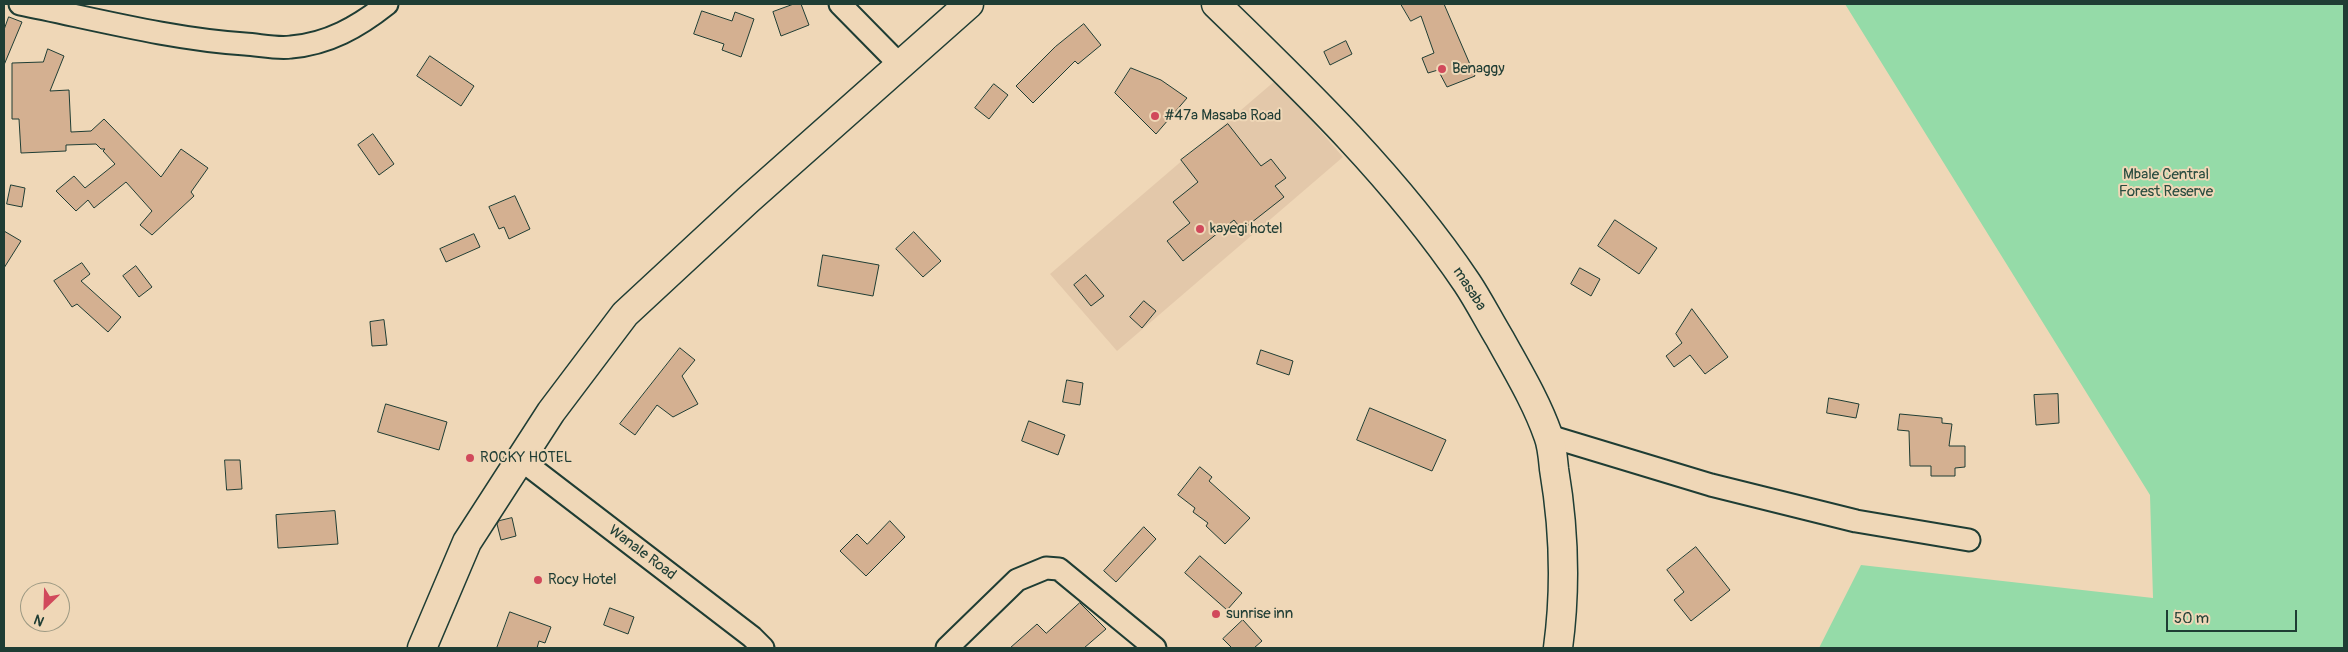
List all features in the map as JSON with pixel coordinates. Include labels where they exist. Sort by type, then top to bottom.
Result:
[{"type":"street","points":[[20,4],[206,42],[290,48],[344,33],[365,21],[387,4]]},
{"type":"street","points":[[840,4],[900,65]]},
{"type":"street","points":[[422,648],[466,542],[551,412],[625,314],[969,4]]},
{"type":"street","name":"masaba","points":[[1216,4],[1325,112],[1376,167],[1425,225],[1467,284],[1524,382],[1549,436],[1558,487],[1563,547],[1562,620],[1558,648]]},
{"type":"street","points":[[1549,436],[1711,485],[1847,519],[1969,540]]},
{"type":"street","name":"Wanale Road","points":[[520,459],[752,637],[763,648]]},
{"type":"street","points":[[947,648],[1016,580],[1046,568],[1059,569],[1155,648]]},
{"type":"shaded area","name":"kayegi hotel","points":[[1276,80],[1343,157],[1117,351],[1050,274]]},
{"type":"green space","name":"Mbale Central Forest Reserve","points":[[1845,4],[2344,4],[2344,648],[1819,648],[1861,565],[2153,598],[2150,495]]},
{"type":"building","points":[[794,4],[801,4],[809,25],[781,36],[773,12]]},
{"type":"building","points":[[1401,4],[1444,4],[1475,76],[1447,87],[1438,70],[1428,73],[1422,58],[1434,53],[1421,16],[1411,21]]},
{"type":"building","points":[[702,11],[732,21],[735,12],[754,19],[741,57],[722,50],[724,44],[694,34]]},
{"type":"building","points":[[9,17],[22,22],[4,65],[4,30]]},
{"type":"building","points":[[1084,24],[1101,45],[1078,64],[1075,61],[1033,103],[1016,86],[1055,47]]},
{"type":"building","points":[[1346,41],[1352,54],[1330,65],[1324,52]]},
{"type":"building","points":[[48,49],[64,56],[50,91],[69,90],[71,132],[91,131],[104,119],[161,177],[181,149],[208,168],[191,192],[194,196],[152,235],[140,225],[152,211],[126,182],[94,208],[88,200],[76,211],[56,191],[74,176],[85,188],[115,164],[103,151],[105,149],[101,149],[96,144],[66,145],[66,151],[21,153],[19,119],[12,119],[12,63],[43,62]]},
{"type":"building","points":[[430,56],[474,86],[461,106],[417,76]]},
{"type":"building","name":"#47a Masaba Road","points":[[1131,68],[1161,80],[1187,98],[1156,134],[1115,93]]},
{"type":"building","points":[[994,84],[1008,95],[989,119],[975,108]]},
{"type":"building","points":[[1228,124],[1261,166],[1271,159],[1286,178],[1275,186],[1284,197],[1242,230],[1234,220],[1183,261],[1167,241],[1190,223],[1173,202],[1198,182],[1181,160]]},
{"type":"building","points":[[373,134],[394,164],[379,175],[358,145]]},
{"type":"building","points":[[11,185],[25,188],[22,207],[7,204]]},
{"type":"building","points":[[515,196],[530,229],[509,239],[504,227],[499,229],[489,207]]},
{"type":"building","points":[[1615,220],[1657,248],[1639,274],[1598,246]]},
{"type":"building","points":[[4,231],[21,241],[4,268]]},
{"type":"building","points":[[914,232],[941,261],[923,277],[896,249]]},
{"type":"building","points":[[474,234],[480,247],[446,262],[440,249]]},
{"type":"building","points":[[823,255],[879,265],[873,296],[818,286]]},
{"type":"building","points":[[82,263],[90,274],[81,281],[121,317],[108,332],[77,304],[72,307],[54,281]]},
{"type":"building","points":[[136,266],[152,287],[139,297],[123,276]]},
{"type":"building","points":[[1580,268],[1600,279],[1591,296],[1571,284]]},
{"type":"building","points":[[1086,275],[1104,296],[1091,306],[1074,285]]},
{"type":"building","points":[[1144,301],[1156,311],[1142,328],[1130,317]]},
{"type":"building","points":[[1692,309],[1728,357],[1705,374],[1690,355],[1674,367],[1666,356],[1682,343],[1676,334]]},
{"type":"building","points":[[384,320],[387,345],[372,346],[370,322]]},
{"type":"building","points":[[680,348],[695,360],[682,376],[698,404],[673,417],[657,405],[635,435],[620,424]]},
{"type":"building","points":[[1261,350],[1293,361],[1289,375],[1257,364]]},
{"type":"building","points":[[1067,380],[1083,383],[1080,405],[1063,402]]},
{"type":"building","points":[[2058,394],[2059,423],[2036,425],[2034,395]]},
{"type":"building","points":[[1829,398],[1859,404],[1856,418],[1827,413]]},
{"type":"building","points":[[386,404],[447,422],[439,450],[378,432]]},
{"type":"building","points":[[1370,408],[1446,440],[1432,471],[1357,440]]},
{"type":"building","points":[[1900,414],[1942,418],[1942,423],[1952,424],[1949,446],[1965,446],[1965,467],[1955,468],[1955,476],[1931,476],[1931,466],[1910,466],[1909,431],[1898,430]]},
{"type":"building","points":[[1029,421],[1065,435],[1058,455],[1022,441]]},
{"type":"building","points":[[225,460],[240,460],[242,489],[227,490]]},
{"type":"building","points":[[1200,467],[1212,477],[1209,481],[1250,518],[1225,544],[1206,526],[1208,523],[1193,512],[1195,508],[1178,495]]},
{"type":"building","points":[[335,511],[338,544],[278,548],[276,515]]},
{"type":"building","points":[[512,518],[516,536],[501,540],[497,524],[499,521]]},
{"type":"building","points":[[890,521],[905,537],[866,576],[840,551],[857,534],[867,544]]},
{"type":"building","points":[[1144,527],[1156,539],[1116,582],[1104,571]]},
{"type":"building","points":[[1696,547],[1730,590],[1691,621],[1674,600],[1684,592],[1667,570]]},
{"type":"building","points":[[1200,556],[1242,593],[1227,610],[1185,573]]},
{"type":"building","points":[[1080,603],[1106,629],[1084,648],[1010,648],[1037,624],[1046,633]]},
{"type":"building","points":[[610,608],[634,617],[628,634],[604,625]]},
{"type":"building","points":[[510,612],[551,627],[545,643],[539,641],[537,648],[497,648]]},
{"type":"building","points":[[1243,620],[1262,641],[1254,648],[1232,648],[1223,639]]},
{"type":"place","name":"Benaggy","points":[[1442,69]]},
{"type":"place","name":"#47a Masaba Road","points":[[1155,116]]},
{"type":"place","name":"kayegi hotel","points":[[1200,229]]},
{"type":"place","name":"ROCKY HOTEL","points":[[470,458]]},
{"type":"place","name":"Rocy Hotel","points":[[538,580]]},
{"type":"place","name":"sunrise inn","points":[[1216,614]]}]
